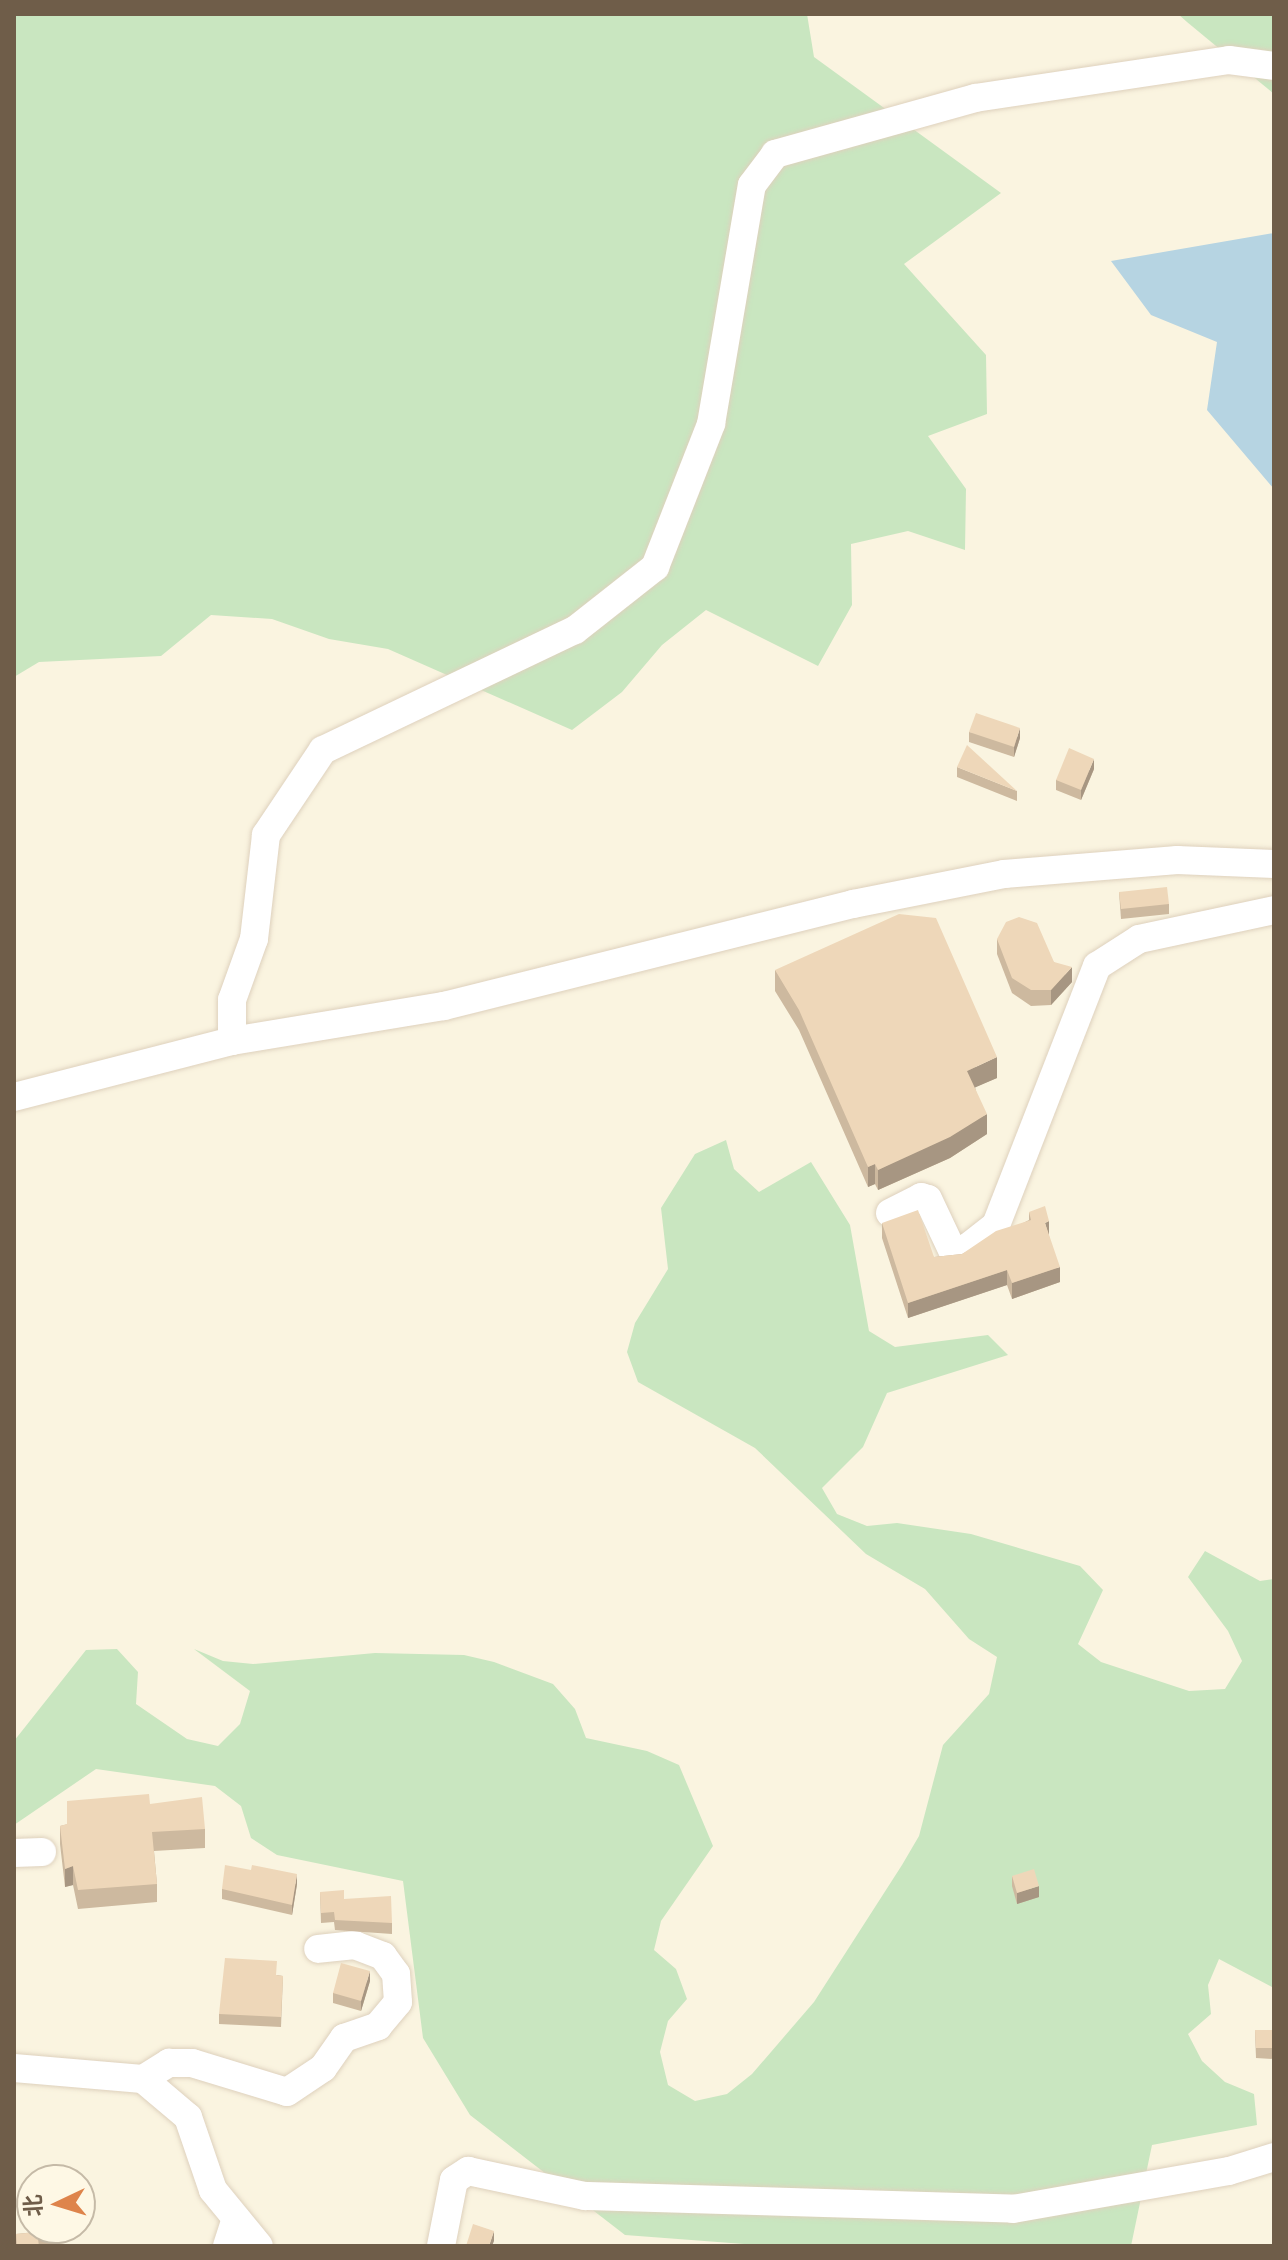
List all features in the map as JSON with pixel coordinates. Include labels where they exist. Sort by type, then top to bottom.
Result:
[{"type":"street","points":[[232,1041],[232,1000],[254,939],[266,835],[323,750],[575,630],[655,567],[711,424],[752,185],[775,154],[975,98],[1229,60],[1274,66]]},
{"type":"street","points":[[14,1097],[232,1041],[444,1006],[853,904],[1004,874],[1177,860],[1274,864]]},
{"type":"street","points":[[890,1213],[921,1197],[928,1199],[954,1254],[996,1225],[1097,966],[1139,939],[1274,910]]},
{"type":"street","points":[[14,1853],[42,1852]]},
{"type":"street","points":[[143,2079],[169,2063],[192,2063],[287,2092],[323,2068],[344,2038],[378,2026],[398,2002],[396,1974],[383,1956],[355,1945],[318,1949]]},
{"type":"street","points":[[14,2068],[143,2079],[188,2117],[213,2190],[259,2246]]},
{"type":"street","points":[[441,2246],[454,2180],[468,2171],[585,2196],[1013,2209],[1229,2171],[1274,2157]]},
{"type":"street","points":[[227,2246],[236,2218]]},
{"type":"green space","points":[[14,14],[807,14],[814,57],[1001,193],[904,264],[986,355],[987,414],[928,436],[966,489],[965,550],[908,531],[851,544],[852,605],[818,666],[706,610],[662,645],[622,692],[572,730],[388,649],[329,639],[272,619],[211,615],[161,656],[39,662],[14,677]]},
{"type":"green space","points":[[1178,14],[1274,14],[1274,94],[1187,22]]},
{"type":"green space","points":[[726,1140],[734,1169],[759,1192],[811,1162],[850,1225],[869,1331],[895,1347],[988,1335],[1008,1355],[887,1393],[863,1447],[822,1488],[837,1514],[867,1526],[897,1523],[971,1534],[1080,1566],[1103,1590],[1078,1644],[1101,1662],[1189,1691],[1225,1689],[1242,1661],[1228,1631],[1188,1577],[1205,1551],[1260,1581],[1274,1579],[1274,1988],[1219,1959],[1208,1985],[1211,2014],[1188,2034],[1202,2061],[1225,2082],[1254,2094],[1257,2125],[1152,2145],[1131,2246],[771,2246],[625,2235],[470,2115],[423,2038],[403,1881],[277,1855],[251,1838],[241,1806],[215,1786],[96,1769],[14,1825],[14,1741],[86,1650],[117,1649],[138,1672],[136,1704],[187,1739],[218,1746],[240,1724],[250,1691],[194,1649],[223,1661],[253,1664],[375,1653],[464,1655],[494,1662],[553,1684],[575,1709],[586,1738],[647,1751],[679,1765],[713,1846],[661,1921],[654,1950],[676,1969],[687,1999],[668,2021],[660,2052],[668,2085],[695,2101],[727,2094],[752,2074],[814,2002],[902,1865],[919,1836],[943,1745],[989,1694],[997,1657],[969,1639],[925,1589],[866,1554],[755,1448],[638,1382],[627,1352],[635,1323],[668,1269],[661,1208],[695,1154]]},
{"type":"water","points":[[1274,233],[1274,489],[1207,410],[1217,342],[1151,315],[1111,261]]},
{"type":"building","points":[[976,713],[1020,728],[1014,747],[969,732]]},
{"type":"building","points":[[967,745],[1017,791],[957,767]]},
{"type":"building","points":[[1069,748],[1094,759],[1081,790],[1056,780]]},
{"type":"building","points":[[1167,887],[1169,904],[1121,909],[1119,892]]},
{"type":"building","points":[[899,914],[936,918],[997,1057],[967,1071],[987,1114],[950,1137],[878,1170],[875,1164],[868,1167],[799,1010],[775,970]]},
{"type":"building","points":[[1019,917],[1037,923],[1054,962],[1072,967],[1051,990],[1031,990],[1012,978],[997,939],[1006,922]]},
{"type":"building","points":[[1045,1206],[1049,1221],[1045,1223],[1060,1267],[1012,1283],[1007,1270],[908,1303],[882,1223],[918,1210],[934,1257],[962,1254],[996,1231],[1031,1220],[1029,1212]]},
{"type":"building","points":[[149,1794],[150,1804],[202,1797],[205,1829],[152,1832],[157,1884],[78,1890],[73,1866],[65,1869],[60,1826],[67,1824],[67,1801]]},
{"type":"building","points":[[225,1865],[251,1870],[252,1865],[297,1874],[292,1905],[222,1889]]},
{"type":"building","points":[[1034,1869],[1039,1886],[1017,1893],[1012,1876]]},
{"type":"building","points":[[344,1890],[344,1899],[391,1896],[392,1923],[335,1920],[334,1912],[321,1913],[320,1892]]},
{"type":"building","points":[[225,1958],[277,1961],[276,1975],[283,1976],[281,2017],[219,2014]]},
{"type":"building","points":[[341,1963],[370,1971],[361,2001],[333,1993]]},
{"type":"building","points":[[1255,2030],[1274,2030],[1274,2048],[1256,2048]]},
{"type":"building","points":[[473,2224],[494,2231],[489,2246],[466,2246]]},
{"type":"building","points":[[17,2244],[39,2246],[17,2246]]}]
